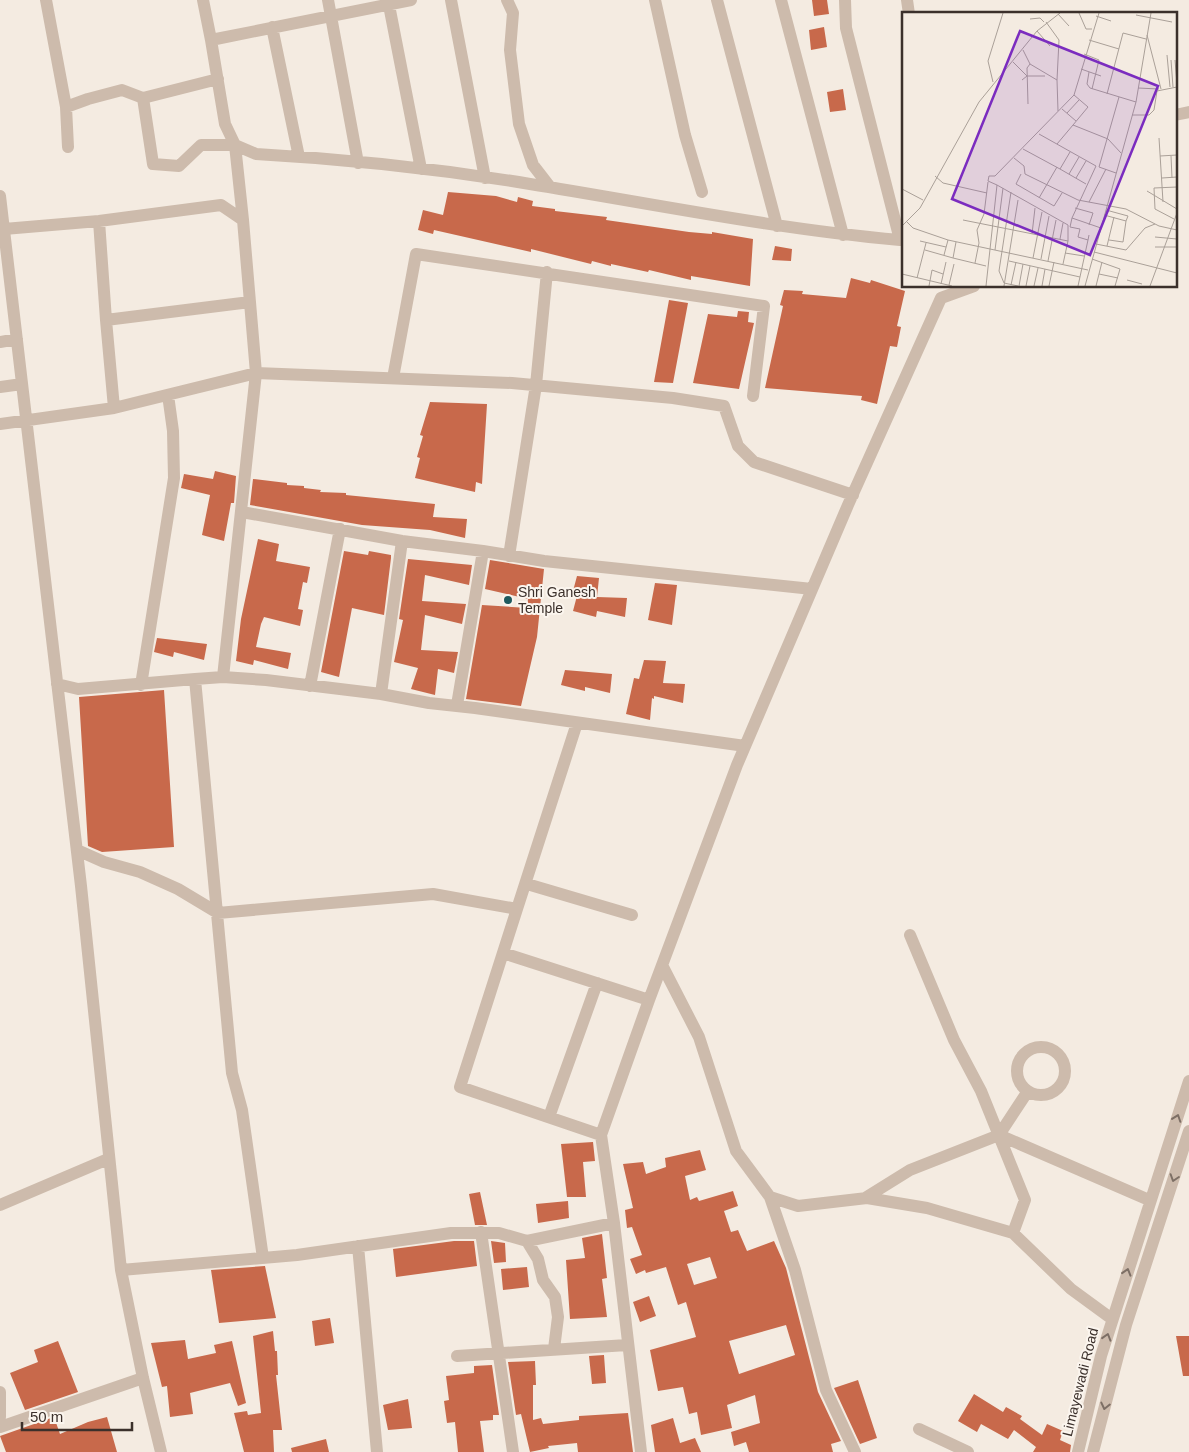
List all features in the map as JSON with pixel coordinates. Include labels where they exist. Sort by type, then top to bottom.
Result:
[{"type":"street","points":[[46,0],[66,108],[68,147]]},
{"type":"street","points":[[203,0],[225,124],[234,145],[243,220],[256,373],[223,677]]},
{"type":"street","points":[[328,0],[358,163]]},
{"type":"street","points":[[210,40],[388,2],[411,0]]},
{"type":"street","points":[[451,0],[485,178]]},
{"type":"street","points":[[508,0],[513,13],[510,50],[519,124],[533,165],[550,187]]},
{"type":"street","points":[[655,0],[686,135],[702,192]]},
{"type":"street","points":[[717,0],[777,226]]},
{"type":"street","points":[[781,0],[843,235]]},
{"type":"street","points":[[143,98],[153,164],[179,166],[201,145],[234,145],[256,154],[421,169],[550,187],[777,226],[843,235],[902,240],[846,28],[845,0]]},
{"type":"street","points":[[388,2],[421,169]]},
{"type":"street","points":[[272,27],[299,157]]},
{"type":"street","points":[[66,108],[88,98],[122,90],[143,98],[218,79]]},
{"type":"street","points":[[1176,115],[1189,112]]},
{"type":"street","points":[[0,196],[77,850],[121,1270],[142,1378],[161,1452]]},
{"type":"street","points":[[4,230],[100,221],[221,205],[243,220]]},
{"type":"street","points":[[100,221],[114,408]]},
{"type":"street","points":[[393,378],[416,254],[547,272],[764,306],[753,396]]},
{"type":"street","points":[[509,556],[536,386],[547,272]]},
{"type":"street","points":[[641,1452],[614,1223],[601,1135],[662,964],[745,746],[812,589],[941,298],[968,288]]},
{"type":"street","points":[[106,320],[250,302]]},
{"type":"street","points":[[0,342],[17,339]]},
{"type":"street","points":[[0,424],[114,408],[256,373],[536,386],[673,398],[724,406],[738,446],[754,462],[853,495]]},
{"type":"street","points":[[0,387],[22,384]]},
{"type":"street","points":[[141,685],[174,478],[173,431],[168,395]]},
{"type":"street","points":[[242,512],[402,541],[509,556],[812,589]]},
{"type":"street","points":[[310,686],[340,529]]},
{"type":"street","points":[[381,694],[402,541]]},
{"type":"street","points":[[457,705],[483,551]]},
{"type":"street","points":[[58,684],[78,689],[223,677],[381,694],[429,704],[457,705],[745,746]]},
{"type":"street","points":[[195,679],[232,1073],[242,1110],[263,1258]]},
{"type":"street","points":[[577,723],[527,884],[517,909],[460,1087],[601,1135]]},
{"type":"street","points":[[77,850],[163,882],[218,913],[433,894],[517,909]]},
{"type":"street","points":[[527,884],[632,915]]},
{"type":"street","points":[[910,935],[954,1040],[980,1091],[1025,1200],[1013,1233]]},
{"type":"street","points":[[503,953],[649,1000]]},
{"type":"street","points":[[662,964],[699,1037],[736,1151],[770,1197],[795,1270],[826,1390],[855,1452]]},
{"type":"street","points":[[549,1117],[597,983]]},
{"type":"street","name":"Limayewadi Road","points":[[1078,1452],[1094,1381],[1112,1319],[1189,1081]]},
{"type":"street","points":[[865,1198],[910,1170],[999,1135],[1028,1091]]},
{"type":"street","points":[[1093,1452],[1126,1325],[1189,1131]]},
{"type":"street","points":[[999,1135],[1149,1200]]},
{"type":"street","points":[[0,1205],[108,1159]]},
{"type":"street","points":[[770,1197],[798,1206],[865,1198],[927,1208],[1013,1233],[1071,1289],[1112,1319]]},
{"type":"street","points":[[121,1270],[263,1258],[451,1233],[499,1233],[527,1241],[614,1223]]},
{"type":"street","points":[[482,1232],[512,1452]]},
{"type":"street","points":[[527,1241],[538,1259],[543,1280],[555,1297],[558,1316],[554,1349]]},
{"type":"street","points":[[358,1246],[377,1452]]},
{"type":"street","points":[[457,1356],[627,1345]]},
{"type":"street","points":[[0,1427],[142,1378]]},
{"type":"street","points":[[0,1392],[0,1416]]},
{"type":"street","points":[[919,1429],[968,1452]]},
{"type":"building","points":[[812,0],[827,0],[829,14],[814,16]]},
{"type":"building","points":[[824,27],[827,47],[811,50],[809,30]]},
{"type":"building","points":[[843,89],[846,110],[830,112],[827,92]]},
{"type":"building","points":[[448,192],[496,196],[517,202],[518,197],[533,201],[532,206],[555,209],[555,211],[607,217],[606,220],[689,232],[712,234],[712,232],[753,239],[750,286],[691,276],[691,280],[649,270],[648,272],[592,261],[591,264],[531,249],[531,252],[434,230],[433,234],[418,230],[423,210],[443,215]]},
{"type":"building","points":[[775,246],[792,249],[791,261],[772,260]]},
{"type":"building","points":[[851,278],[870,283],[871,280],[905,291],[897,326],[901,327],[897,347],[890,346],[877,404],[861,400],[862,396],[765,388],[783,306],[780,305],[784,290],[803,291],[802,294],[846,298]]},
{"type":"building","points":[[669,300],[688,303],[673,383],[654,382]]},
{"type":"building","points":[[738,311],[749,312],[748,322],[754,323],[739,389],[693,383],[708,314],[737,317]]},
{"type":"building","points":[[430,402],[487,404],[482,484],[476,482],[475,492],[415,478],[420,458],[417,457],[423,436],[420,435]]},
{"type":"building","points":[[215,471],[236,476],[234,503],[231,503],[224,541],[202,535],[210,495],[181,488],[184,474],[213,479]]},
{"type":"building","points":[[253,479],[304,486],[304,488],[321,490],[320,492],[346,493],[346,495],[435,504],[433,517],[467,519],[465,538],[430,530],[362,525],[250,505]]},
{"type":"building","points":[[258,539],[279,544],[276,561],[310,567],[307,583],[303,582],[298,609],[303,610],[300,626],[264,617],[256,647],[291,653],[288,669],[254,660],[253,665],[236,661],[241,619]]},
{"type":"building","points":[[344,551],[368,555],[369,551],[391,555],[391,558],[384,615],[352,608],[339,677],[321,672]]},
{"type":"building","points":[[408,559],[472,565],[469,585],[425,575],[422,601],[466,604],[462,624],[425,615],[421,650],[458,652],[454,673],[438,669],[435,695],[411,689],[418,668],[394,662],[403,620],[399,619]]},
{"type":"building","name":"Shri Ganesh Temple","points":[[490,560],[544,569],[537,637],[521,706],[466,699],[482,605],[527,608],[528,599],[485,589]]},
{"type":"building","points":[[577,576],[599,578],[597,597],[627,598],[625,617],[597,611],[596,617],[573,611],[578,592],[573,591]]},
{"type":"building","points":[[655,583],[677,585],[672,625],[648,620]]},
{"type":"building","points":[[157,638],[207,644],[204,660],[174,652],[173,657],[154,652]]},
{"type":"building","points":[[644,660],[666,661],[663,683],[685,684],[683,703],[654,696],[654,699],[652,698],[650,720],[626,714],[634,678],[639,679]]},
{"type":"building","points":[[565,670],[612,674],[610,693],[585,687],[585,691],[561,685]]},
{"type":"building","points":[[164,690],[174,847],[102,852],[88,846],[79,697]]},
{"type":"building","points":[[593,1142],[595,1161],[583,1162],[586,1197],[567,1197],[561,1144]]},
{"type":"building","points":[[700,1150],[706,1170],[685,1176],[690,1200],[697,1197],[699,1201],[733,1191],[738,1206],[724,1211],[731,1232],[738,1230],[747,1251],[774,1241],[786,1268],[818,1392],[841,1441],[831,1444],[833,1452],[749,1452],[746,1442],[734,1446],[731,1432],[760,1423],[755,1395],[727,1405],[732,1428],[701,1435],[697,1412],[689,1414],[683,1387],[658,1391],[650,1350],[696,1337],[686,1302],[678,1305],[666,1267],[646,1273],[645,1270],[636,1274],[630,1259],[642,1255],[632,1227],[627,1228],[625,1210],[633,1208],[623,1164],[643,1162],[646,1174],[666,1167],[665,1158]],"holes":[[[710,1257],[717,1278],[694,1285],[687,1264]],[[786,1325],[795,1355],[739,1374],[729,1341]]]},
{"type":"building","points":[[480,1192],[487,1225],[475,1225],[469,1194]]},
{"type":"building","points":[[568,1201],[569,1218],[538,1223],[536,1204]]},
{"type":"building","points":[[602,1234],[607,1278],[602,1279],[607,1317],[570,1319],[566,1260],[585,1258],[582,1238]]},
{"type":"building","points":[[454,1241],[474,1241],[477,1266],[396,1277],[393,1249]]},
{"type":"building","points":[[491,1241],[505,1243],[506,1262],[494,1263]]},
{"type":"building","points":[[265,1266],[276,1318],[219,1323],[211,1270]]},
{"type":"building","points":[[527,1267],[529,1287],[503,1290],[501,1269]]},
{"type":"building","points":[[649,1296],[656,1316],[640,1322],[633,1302]]},
{"type":"building","points":[[330,1318],[334,1343],[315,1346],[312,1321]]},
{"type":"building","points":[[273,1331],[275,1351],[277,1351],[278,1375],[276,1375],[282,1430],[273,1430],[274,1452],[244,1452],[234,1413],[247,1411],[248,1415],[261,1413],[253,1336]]},
{"type":"building","points":[[1176,1336],[1189,1336],[1189,1376],[1183,1376]]},
{"type":"building","points":[[185,1340],[188,1359],[216,1353],[214,1345],[232,1341],[246,1403],[238,1406],[230,1383],[190,1393],[193,1414],[170,1417],[167,1386],[162,1387],[151,1343]]},
{"type":"building","points":[[58,1341],[78,1392],[25,1410],[10,1373],[38,1362],[34,1350]]},
{"type":"building","points":[[604,1355],[606,1383],[592,1384],[589,1356]]},
{"type":"building","points":[[535,1361],[536,1385],[533,1385],[533,1420],[541,1418],[543,1424],[579,1420],[579,1416],[628,1413],[633,1452],[578,1452],[577,1443],[548,1446],[549,1448],[530,1452],[521,1414],[516,1415],[508,1362]]},
{"type":"building","points":[[492,1365],[499,1415],[493,1415],[493,1420],[480,1421],[484,1452],[458,1452],[455,1422],[447,1423],[444,1401],[449,1400],[446,1376],[474,1373],[474,1366]]},
{"type":"building","points":[[858,1380],[877,1438],[860,1444],[834,1388]]},
{"type":"building","points":[[974,1394],[1003,1412],[1006,1407],[1022,1416],[1020,1419],[1042,1435],[1047,1424],[1063,1431],[1060,1440],[1071,1445],[1070,1452],[1033,1452],[1036,1447],[1014,1430],[1008,1439],[981,1424],[977,1432],[958,1421]]},
{"type":"building","points":[[408,1399],[412,1428],[388,1430],[383,1405]]},
{"type":"building","points":[[54,1417],[60,1434],[88,1422],[107,1417],[117,1452],[6,1452],[0,1436]]},
{"type":"building","points":[[673,1418],[680,1443],[695,1438],[701,1452],[655,1452],[651,1425]]},
{"type":"building","points":[[326,1439],[329,1452],[292,1452],[291,1448]]},
{"type":"place","name":"Shri Ganesh Temple","points":[[508,600]]}]
